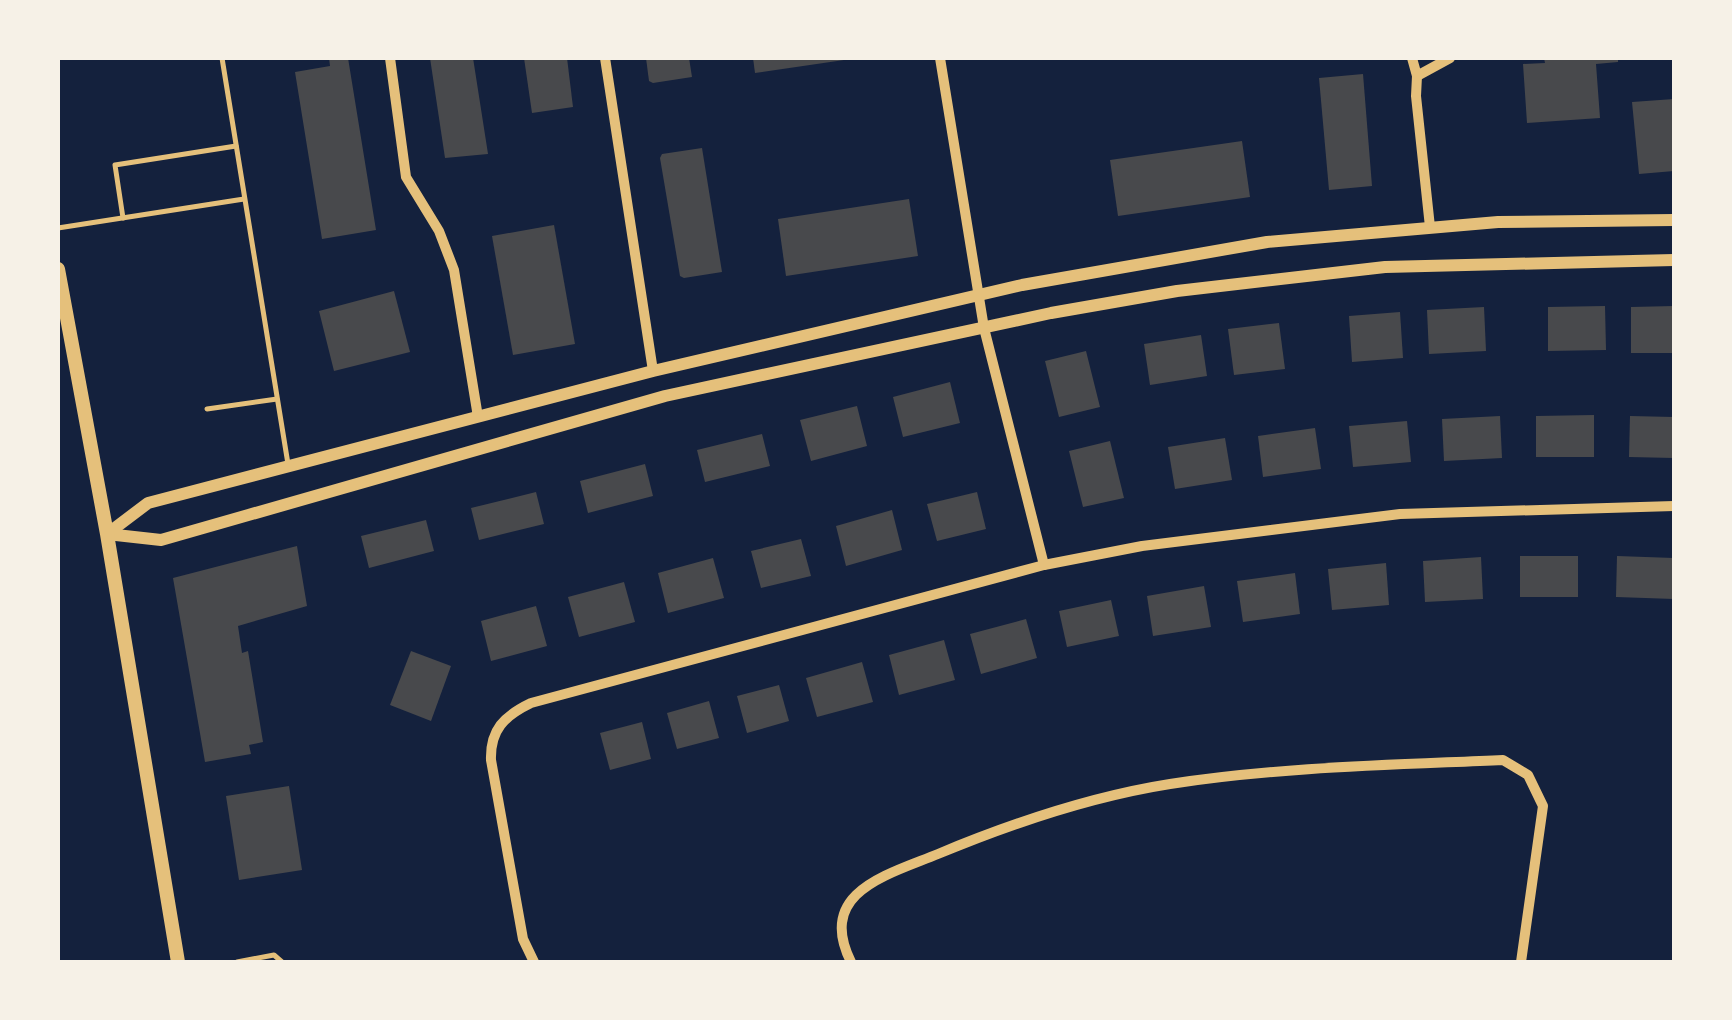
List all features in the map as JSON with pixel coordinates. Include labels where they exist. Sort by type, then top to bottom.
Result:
[{"type":"main road","points":[[58,269],[107,534],[178,962]]},
{"type":"street","points":[[390,58],[406,177],[439,231],[454,270],[478,417]]},
{"type":"street","points":[[605,58],[653,371]]},
{"type":"street","points":[[940,58],[984,328],[1044,565]]},
{"type":"street","points":[[1412,58],[1417,76],[1430,228]]},
{"type":"street","points":[[1417,76],[1450,58]]},
{"type":"street","points":[[107,534],[148,503],[653,371],[978,294],[1267,242],[1498,222],[1674,220]]},
{"type":"street","points":[[107,534],[160,540],[664,396],[1159,294],[1385,267],[1674,260]]},
{"type":"street","points":[[534,962],[522,939],[490,741],[512,712],[530,702],[1044,565],[1142,546],[1400,514],[1674,506]]},
{"type":"street","points":[[851,962],[840,942],[843,918],[852,898],[872,882],[1012,824],[1166,784],[1276,771],[1503,760],[1528,774],[1543,806],[1521,962]]},
{"type":"lane","points":[[222,58],[288,467]]},
{"type":"lane","points":[[123,218],[115,165],[236,146]]},
{"type":"lane","points":[[58,228],[244,199]]},
{"type":"lane","points":[[207,409],[277,399]]},
{"type":"lane","points":[[237,962],[274,955],[282,962]]},
{"type":"building","points":[[329,58],[348,58],[376,230],[322,239],[295,72],[330,66]]},
{"type":"building","points":[[430,58],[473,58],[488,154],[445,158]]},
{"type":"building","points":[[524,58],[567,58],[573,107],[532,113]]},
{"type":"building","points":[[646,58],[689,58],[692,77],[653,83],[649,81]]},
{"type":"building","points":[[753,58],[843,58],[844,60],[755,73]]},
{"type":"building","points":[[1544,58],[1618,58],[1618,62],[1596,64],[1600,118],[1527,123],[1523,64],[1545,63]]},
{"type":"building","points":[[1363,74],[1372,186],[1329,190],[1319,78]]},
{"type":"building","points":[[1674,99],[1674,171],[1639,174],[1632,102]]},
{"type":"building","points":[[1242,141],[1250,197],[1118,216],[1110,160]]},
{"type":"building","points":[[702,148],[722,272],[684,278],[680,276],[660,158],[662,154]]},
{"type":"building","points":[[909,199],[918,256],[786,276],[778,219]]},
{"type":"building","points":[[554,225],[575,344],[513,355],[492,236]]},
{"type":"building","points":[[394,291],[410,352],[334,371],[319,311]]},
{"type":"building","points":[[1605,306],[1606,350],[1548,351],[1548,307]]},
{"type":"building","points":[[1674,306],[1674,353],[1631,353],[1631,307]]},
{"type":"building","points":[[1484,307],[1486,351],[1429,354],[1427,310]]},
{"type":"building","points":[[1400,312],[1403,358],[1352,362],[1349,316]]},
{"type":"building","points":[[1279,323],[1285,369],[1234,375],[1228,329]]},
{"type":"building","points":[[1201,335],[1207,376],[1150,385],[1144,344]]},
{"type":"building","points":[[1086,351],[1100,407],[1059,417],[1045,361]]},
{"type":"building","points":[[950,382],[960,423],[903,437],[893,397]]},
{"type":"building","points":[[857,406],[867,446],[811,461],[800,420]]},
{"type":"building","points":[[1594,415],[1594,457],[1536,457],[1536,416]]},
{"type":"building","points":[[1500,416],[1502,458],[1444,461],[1442,419]]},
{"type":"building","points":[[1630,416],[1674,417],[1674,458],[1629,457]]},
{"type":"building","points":[[1407,421],[1411,462],[1353,467],[1349,426]]},
{"type":"building","points":[[1315,428],[1321,469],[1263,477],[1258,436]]},
{"type":"building","points":[[762,434],[770,466],[705,482],[697,450]]},
{"type":"building","points":[[1225,438],[1232,480],[1175,489],[1168,447]]},
{"type":"building","points":[[1110,441],[1124,498],[1083,507],[1069,451]]},
{"type":"building","points":[[645,464],[653,496],[588,513],[580,481]]},
{"type":"building","points":[[536,492],[544,524],[479,540],[471,508]]},
{"type":"building","points":[[977,492],[986,529],[937,541],[927,504]]},
{"type":"building","points":[[892,510],[902,550],[846,566],[836,526]]},
{"type":"building","points":[[426,520],[434,551],[369,568],[361,536]]},
{"type":"building","points":[[801,539],[811,576],[761,588],[751,551]]},
{"type":"building","points":[[297,546],[307,606],[238,626],[242,653],[248,651],[263,742],[249,745],[251,754],[205,762],[173,578]]},
{"type":"building","points":[[1520,556],[1578,556],[1578,597],[1520,597]]},
{"type":"building","points":[[1617,556],[1674,558],[1674,599],[1616,597]]},
{"type":"building","points":[[1481,557],[1483,599],[1425,602],[1423,561]]},
{"type":"building","points":[[713,558],[724,598],[668,613],[658,573]]},
{"type":"building","points":[[1386,563],[1389,605],[1332,610],[1328,569]]},
{"type":"building","points":[[1295,573],[1300,614],[1243,622],[1237,581]]},
{"type":"building","points":[[624,582],[635,622],[579,637],[568,597]]},
{"type":"building","points":[[1204,586],[1211,627],[1153,636],[1147,596]]},
{"type":"building","points":[[1111,600],[1119,636],[1067,647],[1059,611]]},
{"type":"building","points":[[536,606],[547,646],[491,661],[481,621]]},
{"type":"building","points":[[1026,619],[1037,658],[981,674],[970,634]]},
{"type":"building","points":[[944,640],[955,680],[899,695],[889,655]]},
{"type":"building","points":[[411,651],[451,666],[431,721],[390,705]]},
{"type":"building","points":[[862,662],[873,702],[817,717],[806,678]]},
{"type":"building","points":[[779,685],[789,721],[747,733],[737,696]]},
{"type":"building","points":[[709,701],[719,738],[677,749],[667,713]]},
{"type":"building","points":[[642,722],[651,759],[610,770],[600,733]]},
{"type":"building","points":[[289,786],[302,870],[239,880],[226,796]]}]
